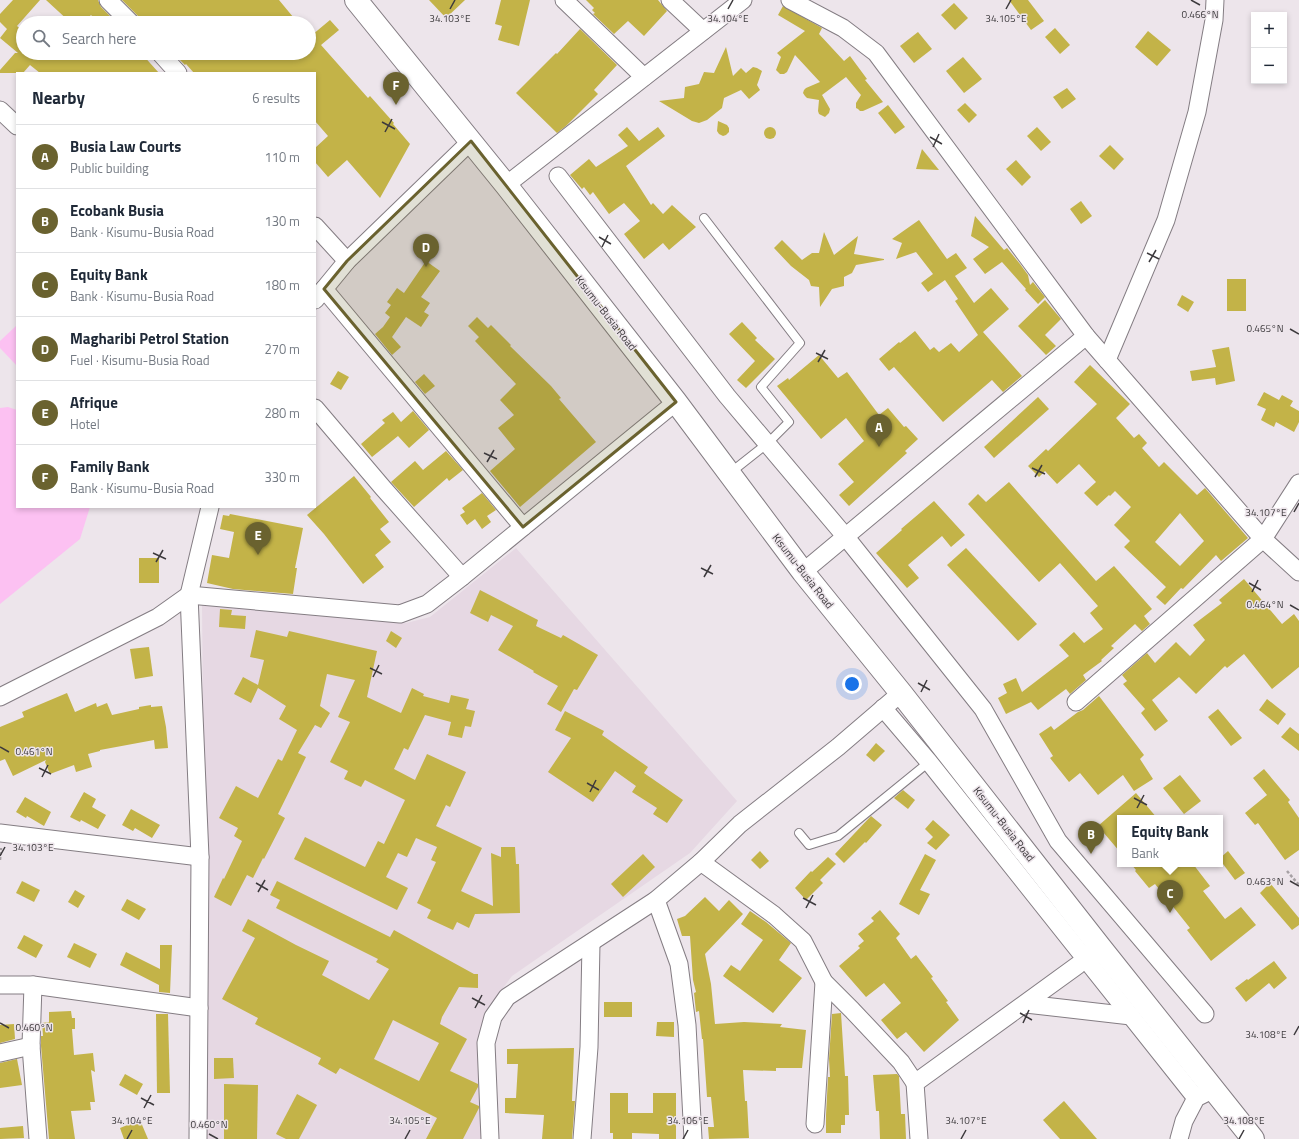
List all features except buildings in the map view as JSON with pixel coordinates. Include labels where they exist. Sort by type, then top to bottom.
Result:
[{"type":"highway","name":"Kisumu-Busia Road","points":[[356,0],[409,67],[471,140],[676,402],[803,572],[901,694],[1092,954],[1253,1139]]},
{"type":"street","points":[[108,0],[124,16]]},
{"type":"street","points":[[564,0],[644,77]]},
{"type":"street","points":[[670,0],[703,31]]},
{"type":"street","points":[[506,185],[743,0]]},
{"type":"street","points":[[790,0],[842,28],[876,53],[1086,336],[1263,539],[1299,572]]},
{"type":"street","points":[[1107,360],[1166,220],[1196,112],[1214,20],[1215,0]]},
{"type":"street","points":[[166,60],[177,72]]},
{"type":"street","points":[[0,110],[16,125]]},
{"type":"street","points":[[471,140],[347,262],[320,294],[523,527]]},
{"type":"street","points":[[558,176],[727,396],[845,536],[983,709],[1058,841],[1205,1014]]},
{"type":"street","points":[[316,227],[347,262]]},
{"type":"street","points":[[803,572],[1086,336]]},
{"type":"street","points":[[0,697],[158,617],[189,595],[400,614],[427,604],[676,402]]},
{"type":"street","points":[[316,409],[462,577]]},
{"type":"street","points":[[1076,702],[1263,539],[1299,483]]},
{"type":"street","points":[[198,1139],[200,857],[189,595],[210,508]]},
{"type":"street","points":[[490,1139],[486,1043],[493,1018],[507,997],[656,900],[700,862],[740,824],[838,747],[901,694]]},
{"type":"street","points":[[883,708],[1092,954],[1131,1016],[1204,1094],[1184,1121],[1179,1139]]},
{"type":"street","points":[[0,833],[200,857]]},
{"type":"street","points":[[700,862],[774,915],[803,941],[824,982],[901,1062],[915,1083],[919,1139]]},
{"type":"street","points":[[656,900],[679,964],[687,1025],[693,1139]]},
{"type":"street","points":[[582,1139],[589,1047],[591,943]]},
{"type":"street","points":[[915,1083],[1026,1004],[1092,954]]},
{"type":"street","points":[[815,1124],[824,982]]},
{"type":"street","points":[[0,985],[33,985],[199,1008]]},
{"type":"street","points":[[33,985],[31,1046],[38,1139]]},
{"type":"street","points":[[1026,1004],[1131,1016]]},
{"type":"street","points":[[0,1053],[31,1046]]},
{"type":"lane","points":[[704,218],[800,343],[761,387],[789,422],[768,443],[729,474]]},
{"type":"lane","points":[[799,833],[809,845],[838,836],[929,762]]},
{"type":"path","points":[[1287,871],[1299,885]]},
{"type":"highlighted area","points":[[471,141],[676,402],[523,527],[324,289],[347,261]]},
{"type":"shaded area","points":[[16,326],[16,365],[0,348],[0,341]]},
{"type":"shaded area","points":[[8,407],[16,410],[16,508],[90,508],[80,539],[0,604],[0,408]]},
{"type":"shaded area","points":[[516,548],[737,801],[690,853],[512,976],[484,1013],[482,1139],[207,1139],[202,605],[406,623],[430,617]]},
{"type":"place","name":"Family Bank","points":[[396,105]]},
{"type":"place","name":"Magharibi Petrol Station","points":[[426,267]]},
{"type":"place","name":"Busia Law Courts","points":[[879,447]]},
{"type":"place","name":"Afrique","points":[[258,555]]},
{"type":"place","name":"Ecobank Busia","points":[[1091,854]]},
{"type":"place","name":"Equity Bank","points":[[1170,913]]}]
